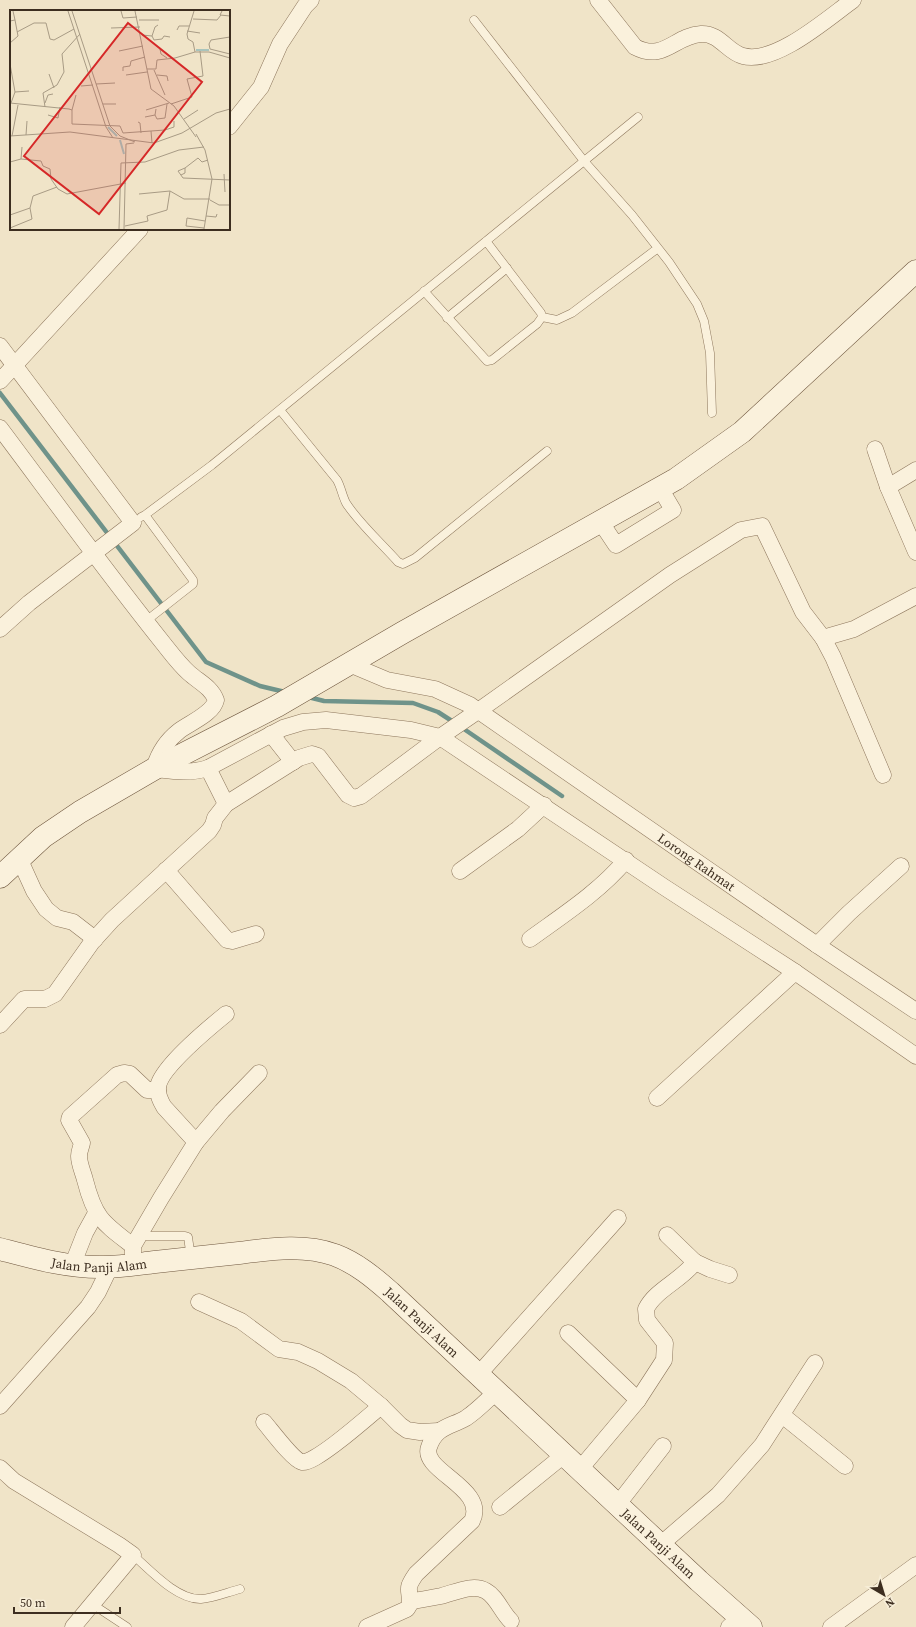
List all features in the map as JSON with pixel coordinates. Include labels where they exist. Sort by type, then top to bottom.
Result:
[{"type":"street","points":[[230,126],[261,87],[280,44],[305,6],[311,0]]},
{"type":"street","points":[[598,0],[635,47],[644,51],[650,53],[660,51],[692,36],[709,34],[716,37],[742,56],[752,58],[777,52],[791,45],[852,0]]},
{"type":"street","points":[[0,381],[16,366],[139,230]]},
{"type":"street","points":[[0,877],[19,858],[60,824],[154,770],[277,706],[676,479],[742,432],[916,271]]},
{"type":"street","points":[[0,346],[139,519],[29,603],[0,629]]},
{"type":"street","points":[[0,428],[93,554],[176,660],[189,673],[208,688],[216,700],[213,708],[179,731],[166,744],[158,755],[154,770]]},
{"type":"street","points":[[875,449],[888,487],[916,552]]},
{"type":"street","points":[[888,487],[916,470]]},
{"type":"street","points":[[0,1025],[24,1000],[45,999],[55,994],[95,939],[112,920],[209,831],[215,818],[226,804],[293,762],[312,754],[318,756],[348,795],[357,798],[442,735],[670,575],[741,530],[762,526],[803,612],[823,638],[833,657],[883,775]]},
{"type":"street","points":[[823,638],[854,628],[881,616],[916,596]]},
{"type":"street","name":"Lorong Rahmat","points":[[349,664],[387,680],[436,689],[463,701],[476,712],[916,1011]]},
{"type":"street","points":[[154,770],[186,772],[208,768],[292,724],[326,720],[442,735],[664,887],[795,972],[916,1056]]},
{"type":"street","points":[[271,734],[293,762]]},
{"type":"street","points":[[208,768],[226,804]]},
{"type":"street","points":[[460,871],[518,829],[544,805]]},
{"type":"street","points":[[19,858],[34,891],[46,909],[57,918],[73,922],[95,939]]},
{"type":"street","points":[[530,940],[613,876],[626,860]]},
{"type":"street","points":[[817,945],[849,913],[902,866]]},
{"type":"street","points":[[166,870],[227,940],[232,941],[256,934]]},
{"type":"street","points":[[658,1098],[795,972]]},
{"type":"street","points":[[196,1142],[164,1108],[158,1090],[159,1082],[163,1074],[188,1047],[226,1014]]},
{"type":"street","points":[[158,1090],[147,1090],[130,1074],[120,1074],[109,1082],[70,1118],[69,1123],[82,1143],[79,1156],[80,1162],[88,1194],[96,1212],[104,1224],[135,1249],[168,1186],[196,1142],[222,1111],[259,1073]]},
{"type":"street","points":[[72,1266],[85,1233],[96,1212]]},
{"type":"street","points":[[478,1375],[618,1218]]},
{"type":"street","points":[[667,1235],[695,1262],[729,1275]]},
{"type":"street","name":"Jalan Panji Alam","points":[[0,1250],[72,1266],[110,1267],[135,1249],[191,1258],[276,1249],[302,1248],[334,1255],[350,1261],[376,1280],[497,1391],[618,1504],[740,1624]]},
{"type":"street","points":[[580,1469],[638,1400],[664,1360],[665,1343],[648,1320],[646,1309],[654,1299],[687,1272],[695,1262]]},
{"type":"street","points":[[0,1406],[88,1307],[98,1292],[110,1267]]},
{"type":"street","points":[[199,1302],[242,1321],[279,1349],[298,1352],[318,1361],[351,1381],[381,1406],[400,1425],[408,1430],[420,1432],[439,1431]]},
{"type":"street","points":[[568,1332],[638,1400]]},
{"type":"street","points":[[660,1545],[718,1495],[762,1444],[815,1363]]},
{"type":"street","points":[[367,1627],[407,1609],[411,1601],[408,1590],[410,1582],[416,1574],[472,1521],[474,1516],[473,1504],[464,1490],[436,1465],[429,1456],[429,1445],[439,1431],[466,1418],[497,1391]]},
{"type":"street","points":[[264,1422],[298,1461],[303,1463],[311,1460],[342,1438],[381,1406]]},
{"type":"street","points":[[782,1415],[844,1466]]},
{"type":"street","points":[[618,1504],[663,1446]]},
{"type":"street","points":[[500,1506],[564,1454]]},
{"type":"street","points":[[0,1468],[14,1481],[113,1541],[133,1555],[72,1627]]},
{"type":"street","points":[[831,1627],[916,1565]]},
{"type":"street","points":[[411,1601],[424,1600],[470,1588],[481,1588],[492,1596],[511,1621]]},
{"type":"lane","points":[[474,20],[584,162],[632,215],[684,282],[697,304],[704,321],[710,353],[712,414]]},
{"type":"lane","points":[[146,621],[193,584],[193,580],[139,519],[212,465],[638,117]]},
{"type":"lane","points":[[486,241],[542,316],[557,320],[572,313],[658,248]]},
{"type":"lane","points":[[447,318],[506,268]]},
{"type":"lane","points":[[424,292],[484,360],[490,362],[537,324],[542,316]]},
{"type":"lane","points":[[280,410],[340,485],[345,502],[352,511],[398,562],[403,564],[415,558],[547,451]]},
{"type":"lane","points":[[135,1249],[187,1236],[191,1258]]},
{"type":"lane","points":[[133,1555],[178,1593],[189,1598],[202,1599],[240,1589]]},
{"type":"lane","points":[[92,1604],[127,1627]]},
{"type":"waterway","points":[[0,393],[206,662],[260,686],[285,692]]},
{"type":"waterway","points":[[308,697],[324,701],[413,703],[438,712],[455,723]]},
{"type":"waterway","points":[[461,727],[562,796]]}]
